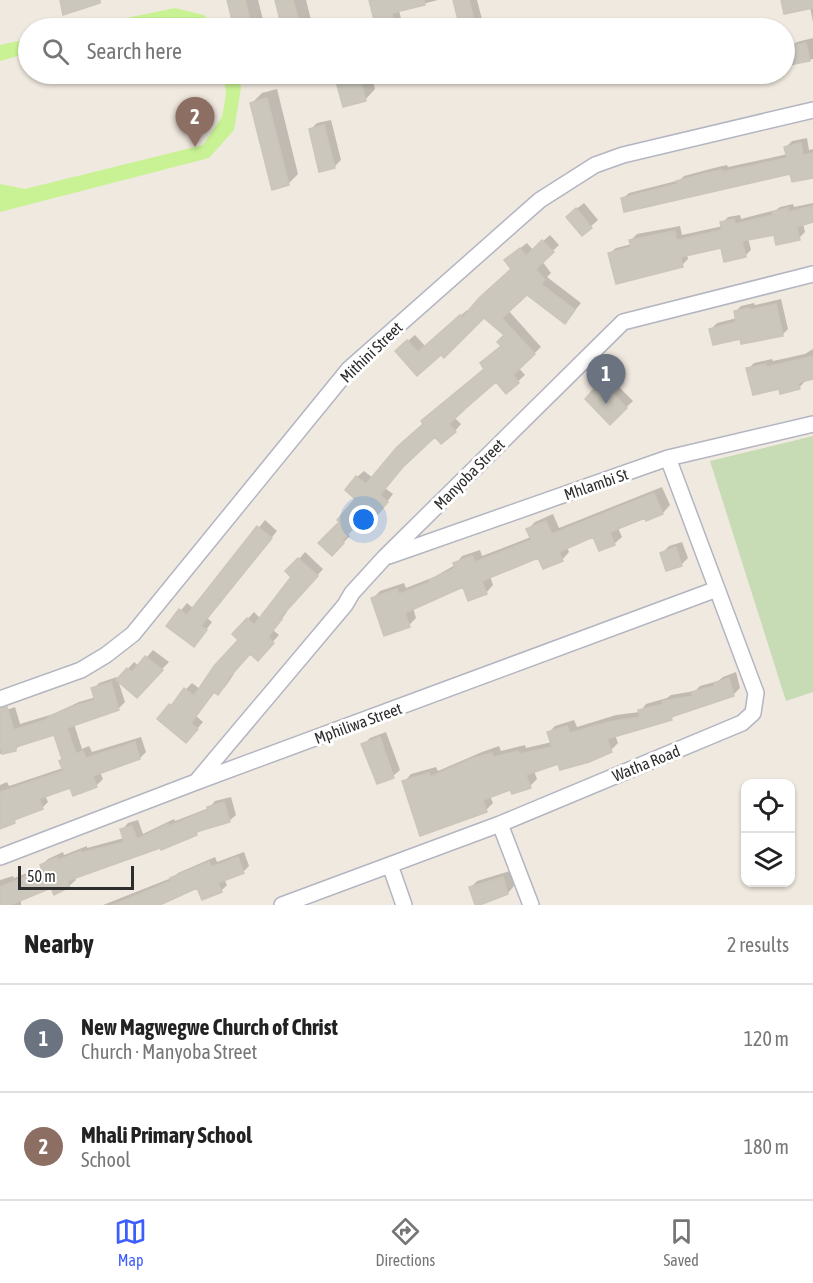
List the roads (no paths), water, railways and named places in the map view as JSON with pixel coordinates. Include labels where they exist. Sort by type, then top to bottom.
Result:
[{"type":"street","name":"Mithini Street","points":[[0,699],[81,670],[106,656],[133,634],[350,369],[540,200],[595,165],[623,154],[813,110]]},
{"type":"street","name":"Manyoba Street","points":[[196,782],[345,605],[351,593],[622,322],[813,274]]},
{"type":"street","name":"Mhlambi St","points":[[384,558],[668,458],[813,424]]},
{"type":"street","name":"Watha Road","points":[[282,905],[500,824],[742,723],[753,713],[756,693],[668,458]]},
{"type":"street","name":"Mphiliwa Street","points":[[0,857],[717,589]]},
{"type":"street","points":[[500,824],[531,905]]},
{"type":"street","points":[[390,865],[404,905]]},
{"type":"place","name":"Mhali Primary School","points":[[195,147]]},
{"type":"place","name":"New Magwegwe Church of Christ","points":[[606,404]]}]
